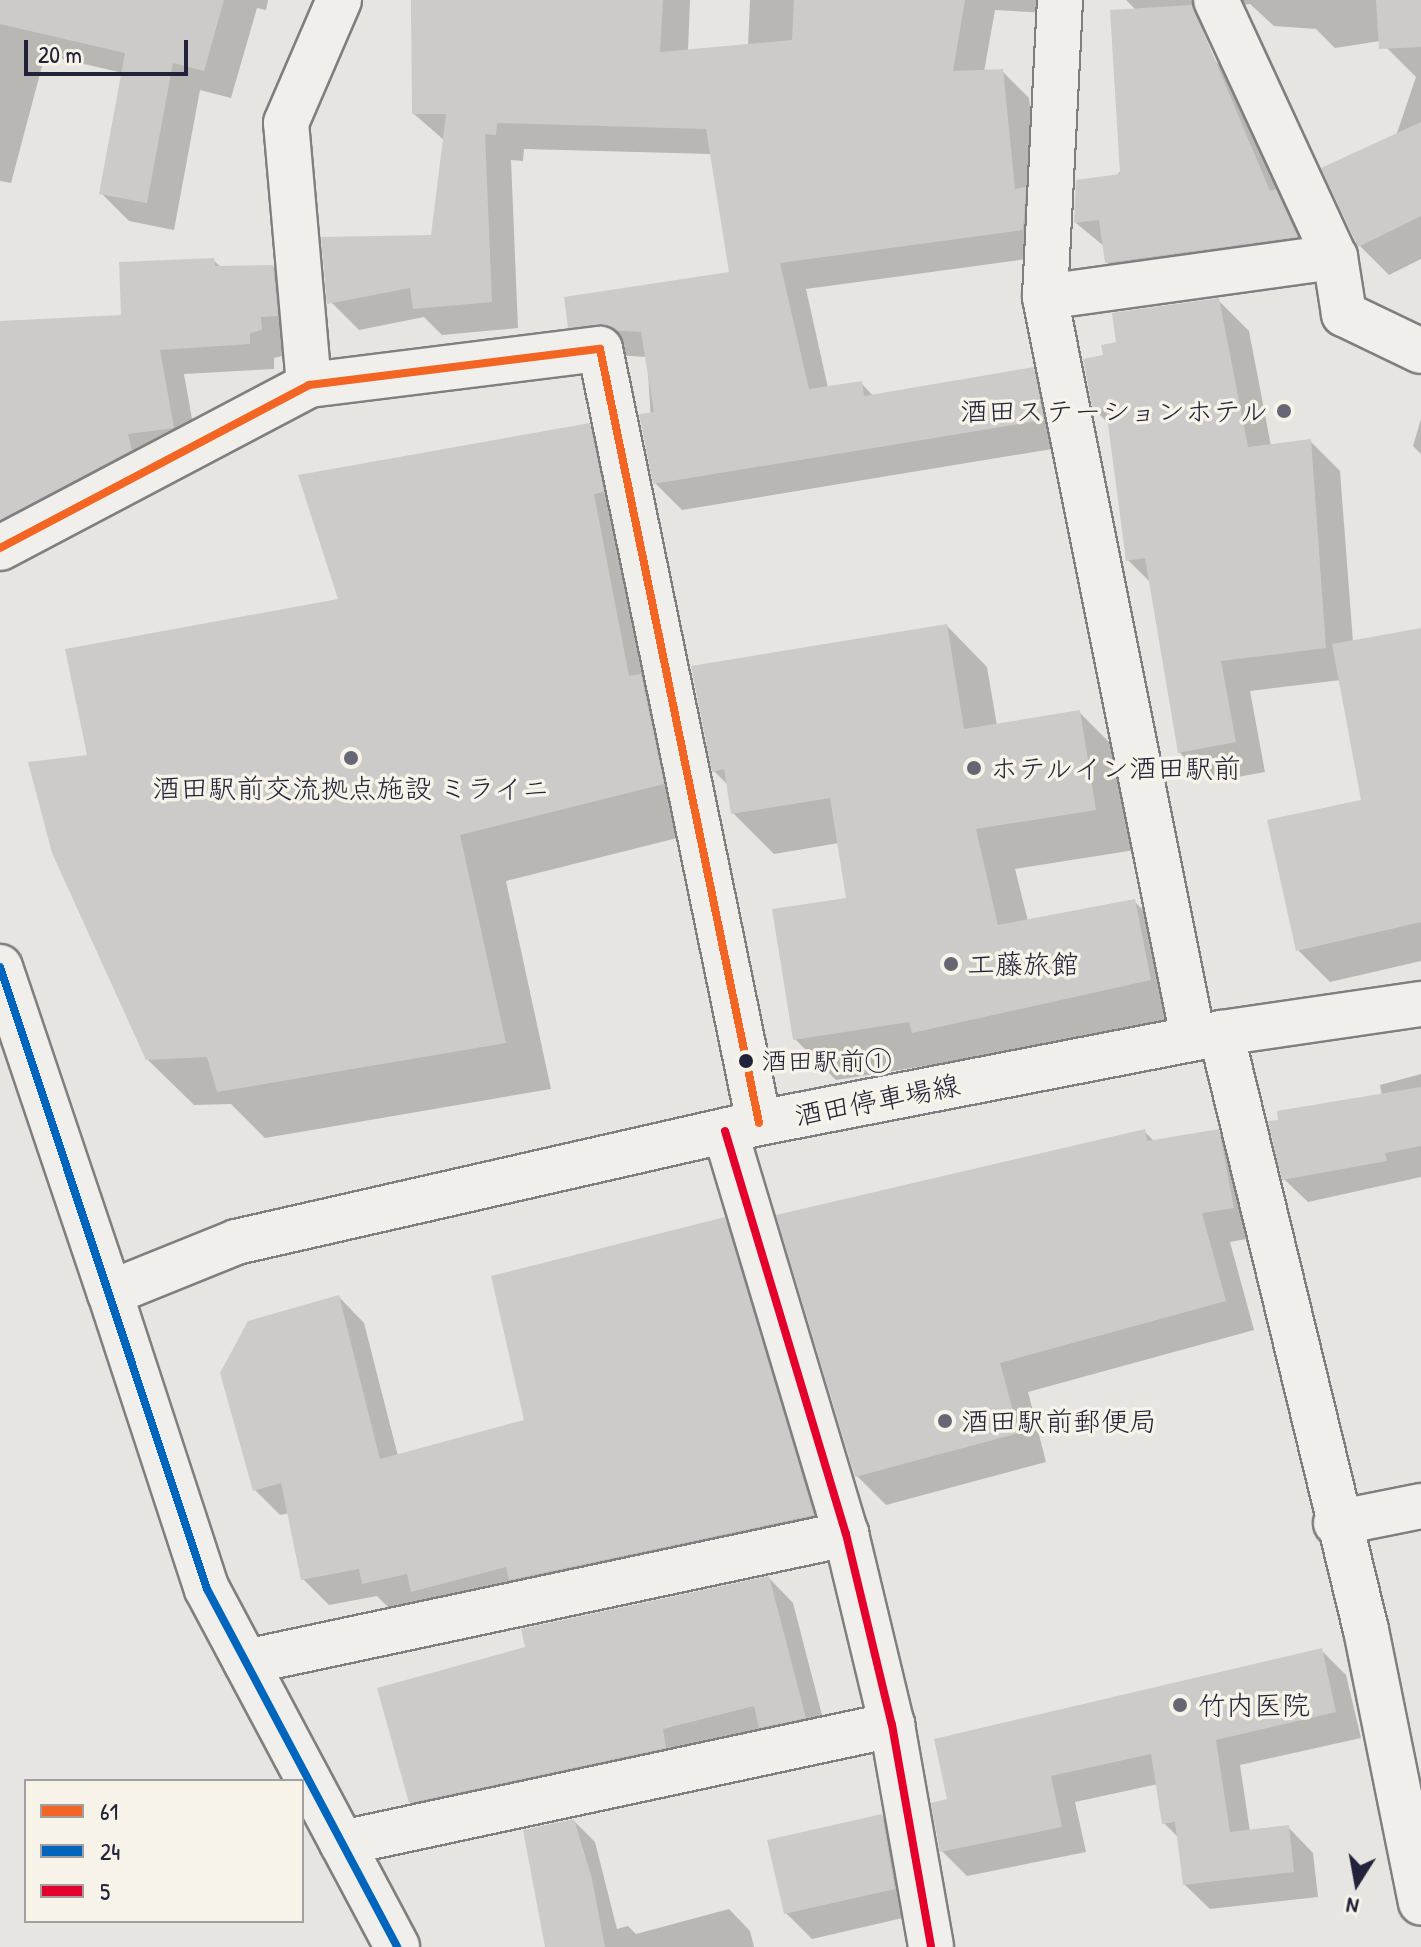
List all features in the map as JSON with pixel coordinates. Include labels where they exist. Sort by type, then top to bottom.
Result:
[{"type":"street","points":[[309,385],[286,123],[339,0]]},
{"type":"street","points":[[1060,0],[1045,297],[1207,1035],[1336,1523],[1421,1902]]},
{"type":"street","points":[[1216,0],[1335,257],[1344,314],[1421,351]]},
{"type":"street","points":[[1045,297],[1335,257]]},
{"type":"street","points":[[0,548],[309,385],[600,349],[742,1127],[892,1725],[931,1947]]},
{"type":"street","points":[[0,967],[207,1589],[397,1947]]},
{"type":"street","name":"酒田停車場線","points":[[110,1293],[236,1242],[742,1127],[1207,1035],[1421,1004]]},
{"type":"street","points":[[1336,1523],[1421,1506]]},
{"type":"street","points":[[246,1662],[846,1534]]},
{"type":"street","points":[[342,1843],[892,1725]]},
{"type":"building","points":[[0,0],[224,0],[204,71],[173,63],[147,203],[99,194],[125,53],[0,24]]},
{"type":"building","points":[[411,0],[663,0],[660,52],[792,40],[794,0],[965,0],[953,71],[1003,69],[1015,189],[1026,187],[1023,230],[780,263],[809,389],[862,381],[864,396],[1034,367],[1044,420],[653,484],[639,414],[654,412],[641,332],[568,328],[564,297],[729,272],[706,129],[497,123],[496,135],[485,134],[492,302],[413,309],[410,288],[327,304],[321,237],[431,235],[446,114],[412,114]]},
{"type":"building","points":[[1376,0],[1421,0],[1421,47],[1379,49]]},
{"type":"building","points":[[1192,5],[1270,191],[1276,189],[1298,237],[1105,263],[1099,220],[1074,223],[1076,180],[1120,174],[1110,10]]},
{"type":"building","points":[[1421,122],[1421,216],[1358,247],[1321,168]]},
{"type":"building","points":[[214,258],[215,266],[273,265],[278,316],[261,317],[262,330],[250,333],[250,344],[160,350],[174,428],[128,434],[132,450],[0,520],[0,321],[121,315],[119,262]]},
{"type":"building","points":[[1219,298],[1248,447],[1311,439],[1326,648],[1221,661],[1236,742],[1178,753],[1145,558],[1126,561],[1106,409],[1093,411],[1083,359],[1103,355],[1101,345],[1116,342],[1112,313]]},
{"type":"building","name":"酒田駅前交流拠点施設 ミライニ","points":[[590,423],[604,492],[594,494],[629,676],[641,674],[664,784],[460,835],[506,1043],[217,1092],[207,1057],[146,1060],[52,853],[28,762],[87,755],[65,649],[338,599],[298,475]]},
{"type":"building","points":[[947,624],[964,729],[1080,710],[1096,810],[976,829],[998,925],[1135,899],[1151,980],[912,1033],[909,1022],[793,1040],[772,909],[846,898],[830,798],[731,814],[724,769],[712,772],[691,666]]},
{"type":"building","points":[[1421,628],[1421,922],[1296,951],[1267,820],[1361,800],[1332,644]]},
{"type":"building","points":[[1421,1087],[1421,1146],[1385,1153],[1387,1161],[1282,1180],[1268,1121],[1278,1120],[1277,1111]]},
{"type":"building","points":[[1145,1129],[1147,1141],[1219,1129],[1234,1208],[1202,1213],[1226,1301],[1000,1363],[1019,1433],[855,1477],[776,1215]]},
{"type":"building","points":[[725,1217],[814,1515],[509,1580],[506,1567],[411,1592],[407,1574],[362,1584],[359,1569],[301,1580],[281,1483],[253,1491],[220,1373],[248,1321],[339,1295],[380,1459],[524,1420],[491,1276]]},
{"type":"building","points":[[769,1576],[806,1718],[759,1728],[754,1706],[663,1729],[666,1748],[409,1803],[377,1688],[525,1647],[521,1629]]},
{"type":"building","points":[[1322,1648],[1336,1712],[1216,1740],[1230,1832],[1289,1825],[1294,1872],[1183,1885],[1175,1822],[1162,1824],[1151,1754],[1051,1776],[1062,1827],[940,1852],[931,1803],[947,1799],[934,1739]]},
{"type":"building","points":[[882,1814],[895,1889],[784,1914],[767,1840]]},
{"type":"building","points":[[574,1819],[592,1879],[605,1947],[545,1947],[523,1830]]},
{"type":"transit line","name":"61","points":[[0,548],[309,385],[600,349],[759,1123]]},
{"type":"transit line","name":"24","points":[[0,967],[207,1589],[397,1947]]},
{"type":"transit line","name":"5","points":[[725,1131],[846,1534],[892,1725],[931,1947]]},
{"type":"place","name":"酒田ステーションホテル","points":[[1284,411]]},
{"type":"place","name":"酒田駅前交流拠点施設 ミライニ","points":[[351,758]]},
{"type":"place","name":"ホテルイン酒田駅前","points":[[974,768]]},
{"type":"place","name":"工藤旅館","points":[[951,964]]},
{"type":"place","name":"酒田駅前①","points":[[746,1061]]},
{"type":"place","name":"酒田駅前郵便局","points":[[945,1421]]},
{"type":"place","name":"竹内医院","points":[[1180,1705]]}]
